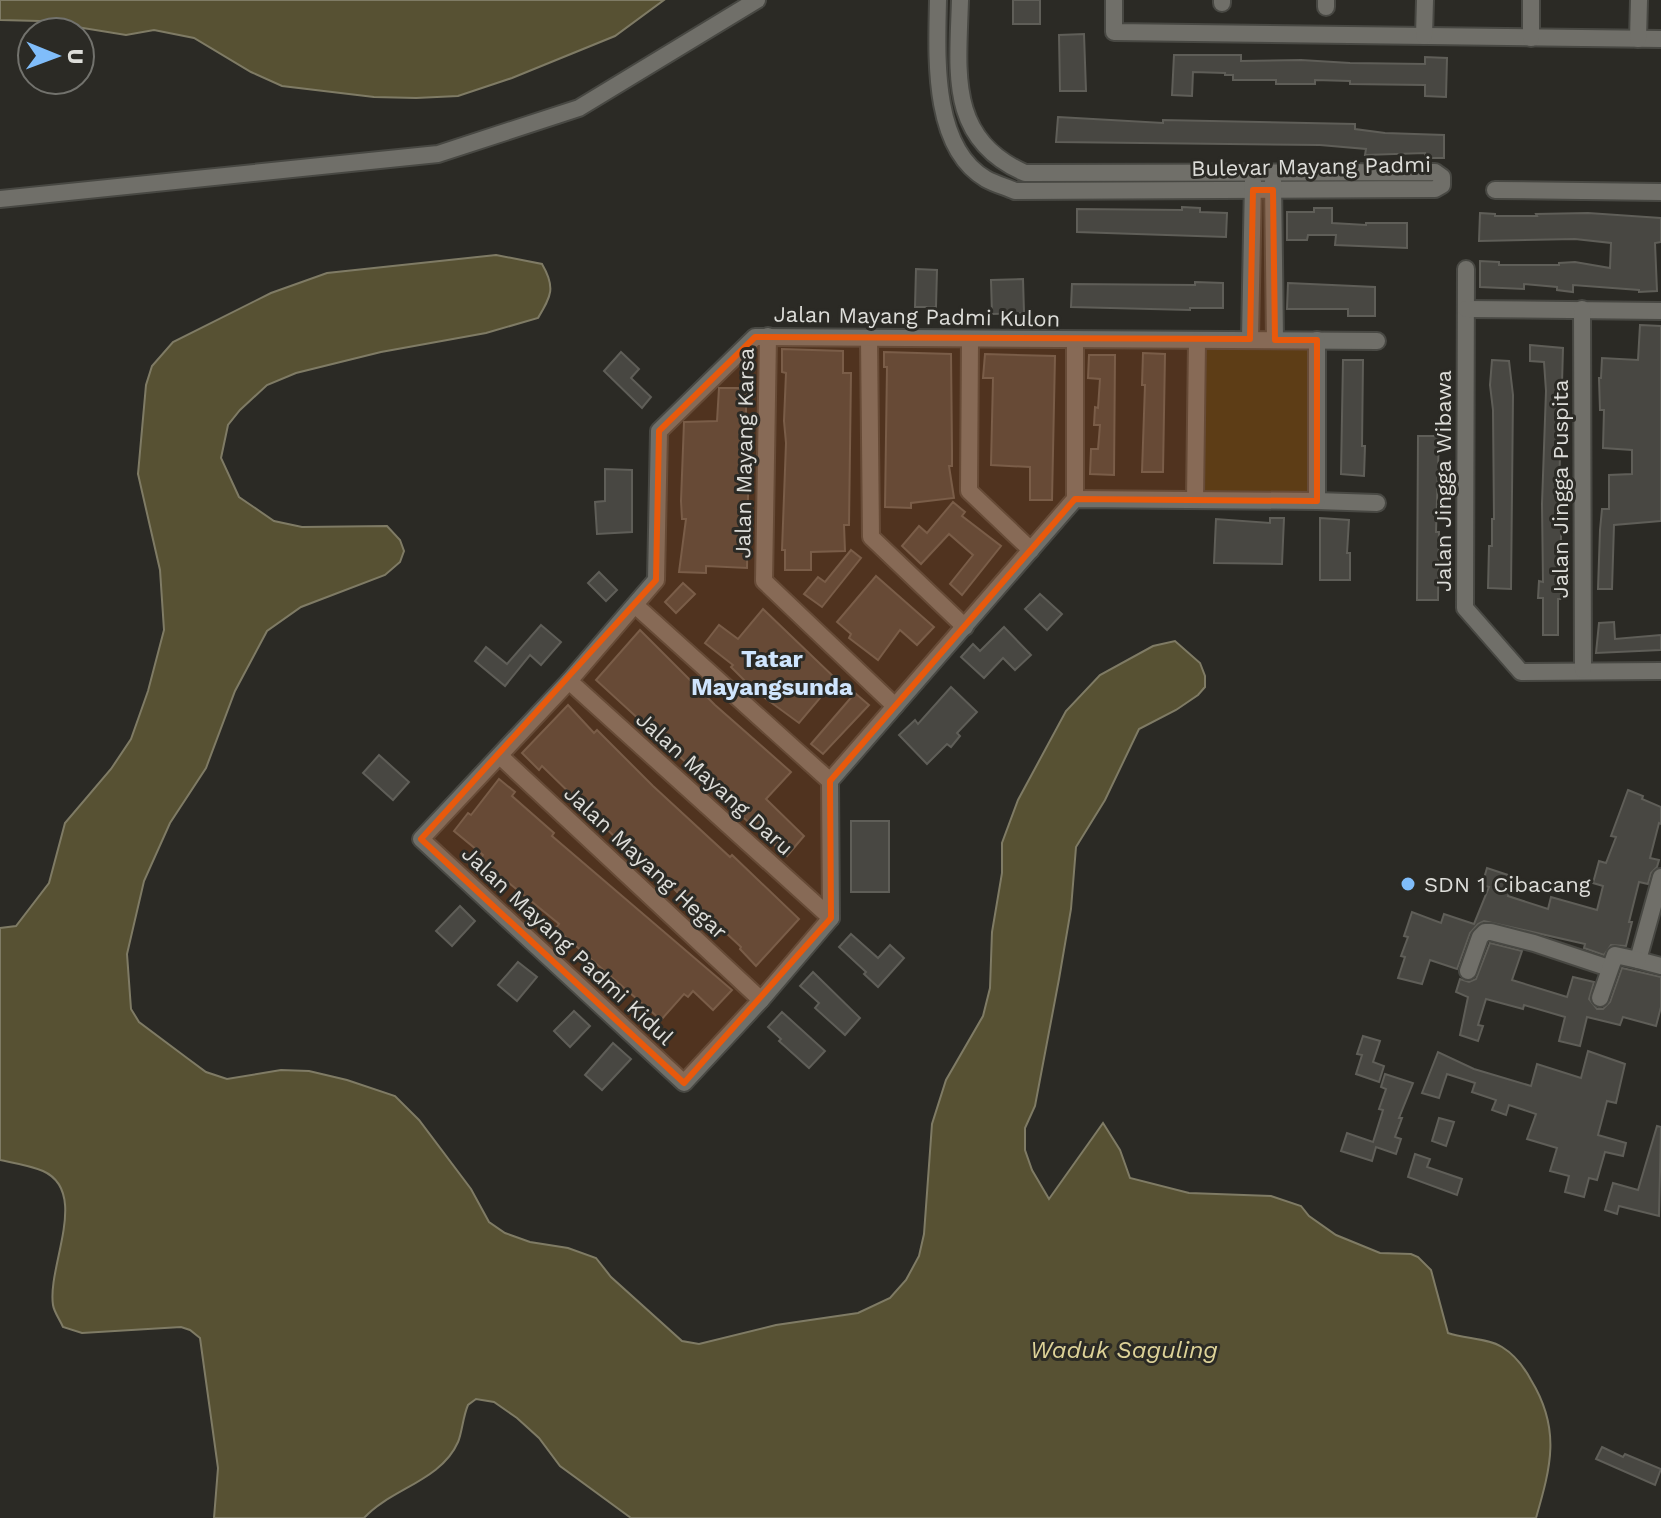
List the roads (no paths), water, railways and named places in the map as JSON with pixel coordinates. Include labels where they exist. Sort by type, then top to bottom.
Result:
[{"type":"street","points":[[0,199],[438,154],[579,108],[757,0]]},
{"type":"street","name":"Bulevar Mayang Padmi","points":[[938,0],[937,64],[943,112],[958,150],[984,178],[1015,191],[1435,189],[1442,185],[1443,181],[1435,172],[1025,173],[1003,164],[980,144],[965,114],[959,61],[960,0]]},
{"type":"street","points":[[1114,0],[1114,32],[1661,39]]},
{"type":"street","points":[[1424,36],[1425,0]]},
{"type":"street","points":[[1531,0],[1531,38]]},
{"type":"street","points":[[1638,39],[1639,0]]},
{"type":"street","points":[[937,41],[959,41]]},
{"type":"street","points":[[1250,339],[1252,171]]},
{"type":"street","points":[[1274,171],[1275,340]]},
{"type":"street","points":[[1495,190],[1661,192]]},
{"type":"street","name":"Jalan Jingga Wibawa","points":[[1466,269],[1465,608],[1521,672],[1583,670]]},
{"type":"street","points":[[1466,309],[1661,311]]},
{"type":"street","name":"Jalan Jingga Puspita","points":[[1582,309],[1583,670]]},
{"type":"street","name":"Jalan Mayang Karsa","points":[[768,336],[764,581],[895,706]]},
{"type":"street","name":"Jalan Mayang Padmi Kulon","points":[[421,839],[569,681],[656,580],[659,431],[755,337],[1377,341]]},
{"type":"street","points":[[869,338],[871,537],[965,627]]},
{"type":"street","points":[[970,339],[969,491],[1031,550]]},
{"type":"street","points":[[761,1000],[831,918],[830,781],[1075,499],[1075,340]]},
{"type":"street","points":[[1317,340],[1317,501]]},
{"type":"street","points":[[1195,500],[1197,341]]},
{"type":"street","points":[[1075,499],[1377,503]]},
{"type":"street","points":[[635,605],[830,781]]},
{"type":"street","points":[[1583,670],[1661,671]]},
{"type":"street","name":"Jalan Mayang Daru","points":[[569,681],[831,918]]},
{"type":"street","name":"Jalan Mayang Hegar","points":[[500,756],[761,1000]]},
{"type":"street","name":"Jalan Mayang Padmi Kidul","points":[[421,839],[684,1083],[761,1000]]},
{"type":"street","points":[[1638,960],[1661,877]]},
{"type":"street","points":[[1468,971],[1480,937],[1485,932],[1534,943],[1609,968]]},
{"type":"street","points":[[1600,998],[1616,954],[1661,966]]},
{"type":"water","points":[[0,0],[664,0],[615,36],[512,78],[458,96],[416,98],[374,97],[282,86],[251,72],[194,38],[154,30],[126,35],[96,30],[96,16],[16,16],[16,20],[0,20]]},
{"type":"water","name":"Waduk Saguling","points":[[496,255],[542,264],[549,279],[550,292],[538,318],[486,333],[381,352],[296,373],[267,385],[228,425],[221,458],[239,497],[274,521],[302,527],[387,526],[400,540],[404,551],[400,562],[385,575],[301,607],[267,631],[235,691],[206,768],[170,823],[144,881],[127,954],[131,1009],[139,1022],[206,1072],[227,1079],[281,1070],[309,1071],[395,1096],[419,1120],[471,1189],[489,1222],[505,1233],[530,1242],[568,1248],[596,1258],[611,1277],[682,1341],[699,1344],[776,1325],[858,1313],[890,1298],[906,1280],[919,1256],[924,1234],[932,1124],[946,1080],[983,1016],[990,988],[992,932],[1002,873],[1002,843],[1018,800],[1066,711],[1100,675],[1153,646],[1175,641],[1200,663],[1205,687],[1176,710],[1139,729],[1105,800],[1076,847],[1071,909],[1059,979],[1035,1106],[1025,1128],[1025,1150],[1032,1170],[1049,1199],[1103,1123],[1120,1150],[1130,1178],[1189,1193],[1271,1196],[1301,1206],[1309,1216],[1336,1235],[1380,1253],[1418,1257],[1431,1270],[1448,1333],[1490,1342],[1507,1350],[1522,1366],[1540,1398],[1547,1415],[1550,1448],[1546,1481],[1536,1518],[631,1518],[560,1466],[539,1438],[517,1418],[494,1402],[476,1399],[468,1405],[459,1438],[440,1466],[387,1499],[364,1518],[214,1518],[218,1468],[200,1338],[181,1327],[82,1333],[63,1327],[54,1308],[53,1289],[63,1231],[64,1195],[57,1181],[43,1171],[0,1160],[0,928],[16,926],[49,883],[65,823],[111,769],[131,739],[148,691],[164,630],[160,570],[138,474],[146,385],[152,366],[173,342],[271,293],[327,273]]},
{"type":"place","name":"SDN 1 Cibacang","points":[[1408,884]]},
{"type":"district","name":"Tatar Mayangsunda","points":[[772,673]]}]
